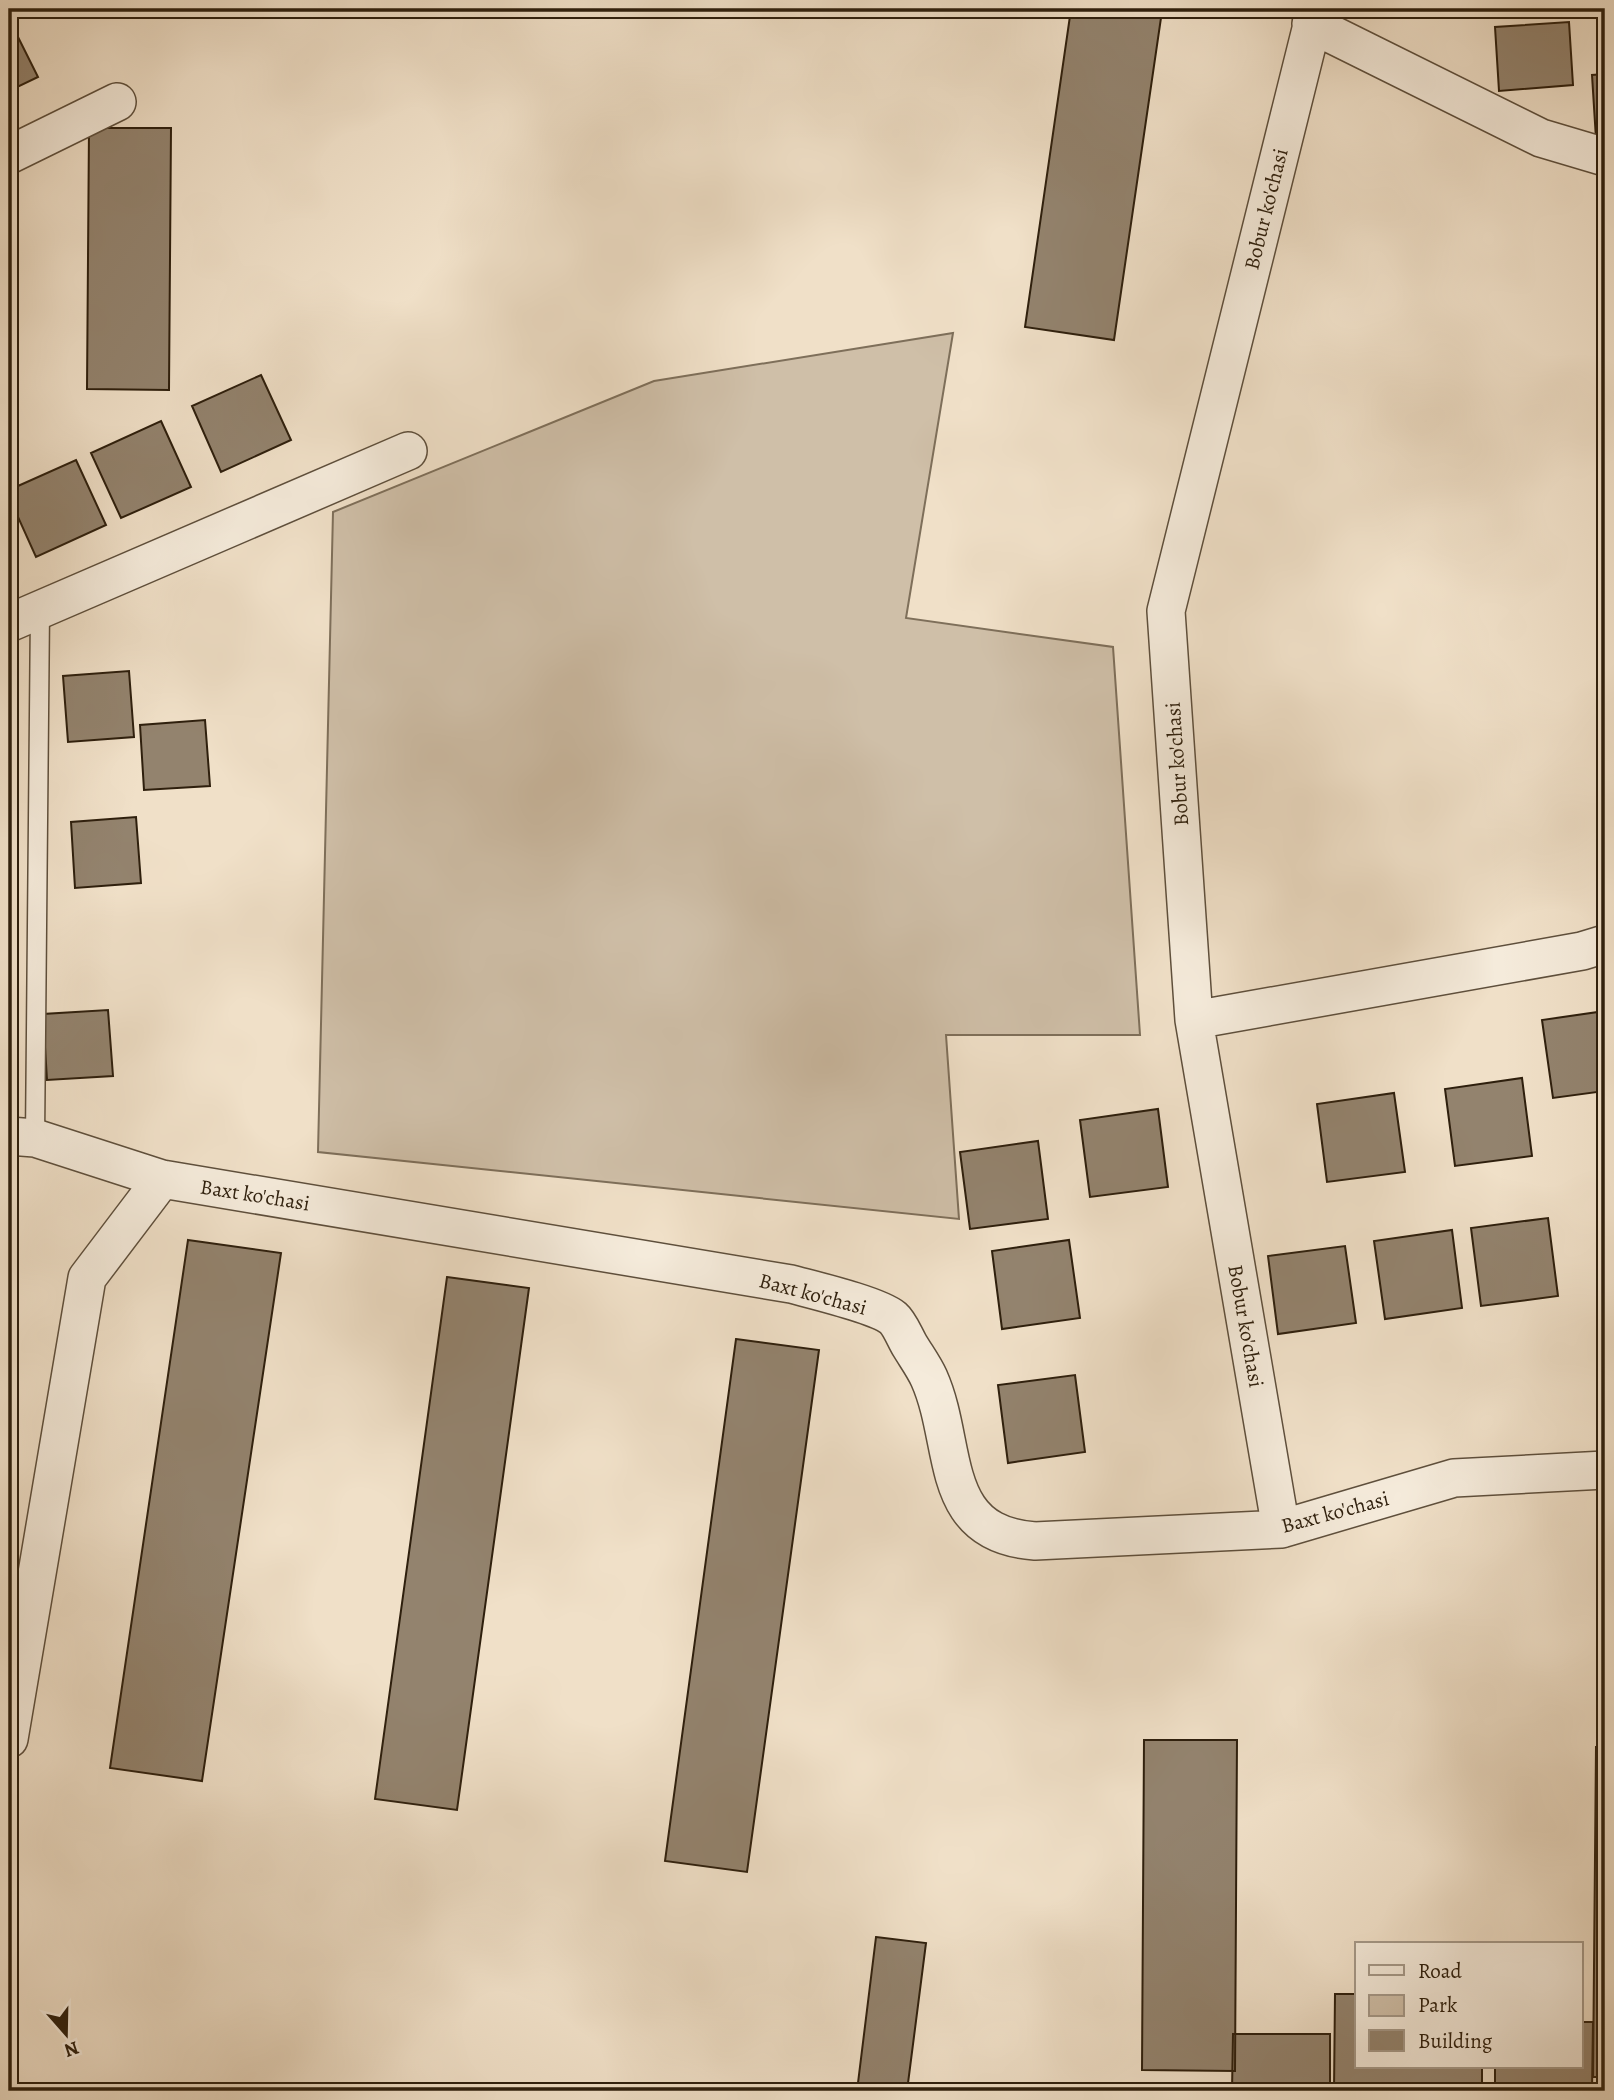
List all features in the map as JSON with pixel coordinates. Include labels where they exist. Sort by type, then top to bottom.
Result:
[{"type":"street","points":[[1314,16],[1541,138],[1605,157]]},
{"type":"street","name":"Bobur ko'chasi","points":[[1281,1529],[1194,1020],[1166,611],[1314,16]]},
{"type":"street","points":[[9,155],[117,102]]},
{"type":"street","points":[[24,616],[408,451]]},
{"type":"street","points":[[1194,1020],[1582,951],[1605,944]]},
{"type":"street","name":"Baxt ko'chasi","points":[[22,1137],[162,1179],[791,1284],[846,1299],[893,1318],[929,1379],[961,1496],[971,1514],[989,1530],[1010,1539],[1035,1541],[1281,1529],[1454,1478],[1605,1470]]},
{"type":"street","points":[[9,1739],[21,1597],[87,1278],[162,1179]]},
{"type":"lane","points":[[22,1137],[24,616]]},
{"type":"green space","points":[[953,333],[906,618],[1113,647],[1140,1035],[946,1035],[959,1219],[318,1152],[333,512],[654,381]]},
{"type":"building","points":[[1071,9],[1162,11],[1114,340],[1025,327]]},
{"type":"building","points":[[9,19],[38,77],[9,91]]},
{"type":"building","points":[[1569,22],[1573,85],[1499,91],[1495,27]]},
{"type":"building","points":[[1605,74],[1605,138],[1596,139],[1592,75]]},
{"type":"building","points":[[89,128],[171,128],[169,390],[87,389]]},
{"type":"building","points":[[261,375],[291,440],[221,472],[192,406]]},
{"type":"building","points":[[161,421],[191,487],[121,518],[91,453]]},
{"type":"building","points":[[76,460],[106,525],[36,557],[9,497],[9,490]]},
{"type":"building","points":[[129,671],[134,737],[68,742],[63,676]]},
{"type":"building","points":[[205,720],[210,786],[144,790],[140,725]]},
{"type":"building","points":[[136,817],[141,883],[75,888],[71,822]]},
{"type":"building","points":[[108,1010],[113,1076],[47,1080],[43,1014]]},
{"type":"building","points":[[1605,1011],[1605,1091],[1553,1098],[1542,1020]]},
{"type":"building","points":[[1522,1078],[1532,1156],[1455,1166],[1445,1089]]},
{"type":"building","points":[[1394,1093],[1405,1172],[1327,1182],[1317,1104]]},
{"type":"building","points":[[1158,1109],[1168,1187],[1090,1197],[1080,1120]]},
{"type":"building","points":[[1038,1141],[1048,1219],[970,1229],[960,1152]]},
{"type":"building","points":[[1548,1218],[1558,1296],[1481,1306],[1471,1228]]},
{"type":"building","points":[[1452,1230],[1462,1308],[1385,1319],[1374,1241]]},
{"type":"building","points":[[188,1240],[281,1253],[202,1781],[110,1768]]},
{"type":"building","points":[[1069,1240],[1080,1318],[1002,1329],[992,1251]]},
{"type":"building","points":[[1345,1246],[1356,1323],[1278,1334],[1268,1256]]},
{"type":"building","points":[[447,1277],[529,1288],[457,1810],[375,1799]]},
{"type":"building","points":[[736,1339],[819,1350],[747,1872],[665,1861]]},
{"type":"building","points":[[1075,1375],[1085,1452],[1008,1463],[998,1385]]},
{"type":"building","points":[[1144,1740],[1237,1740],[1235,2071],[1142,2070]]},
{"type":"building","points":[[1596,1747],[1605,1747],[1605,2077],[1593,2077]]},
{"type":"building","points":[[876,1937],[926,1943],[907,2091],[857,2091]]},
{"type":"building","points":[[1335,1994],[1355,1994],[1355,2068],[1482,2068],[1482,2091],[1334,2091]]},
{"type":"building","points":[[1582,2022],[1593,2022],[1592,2091],[1495,2091],[1495,2068],[1582,2068]]},
{"type":"building","points":[[1233,2034],[1330,2034],[1330,2091],[1232,2091]]}]
